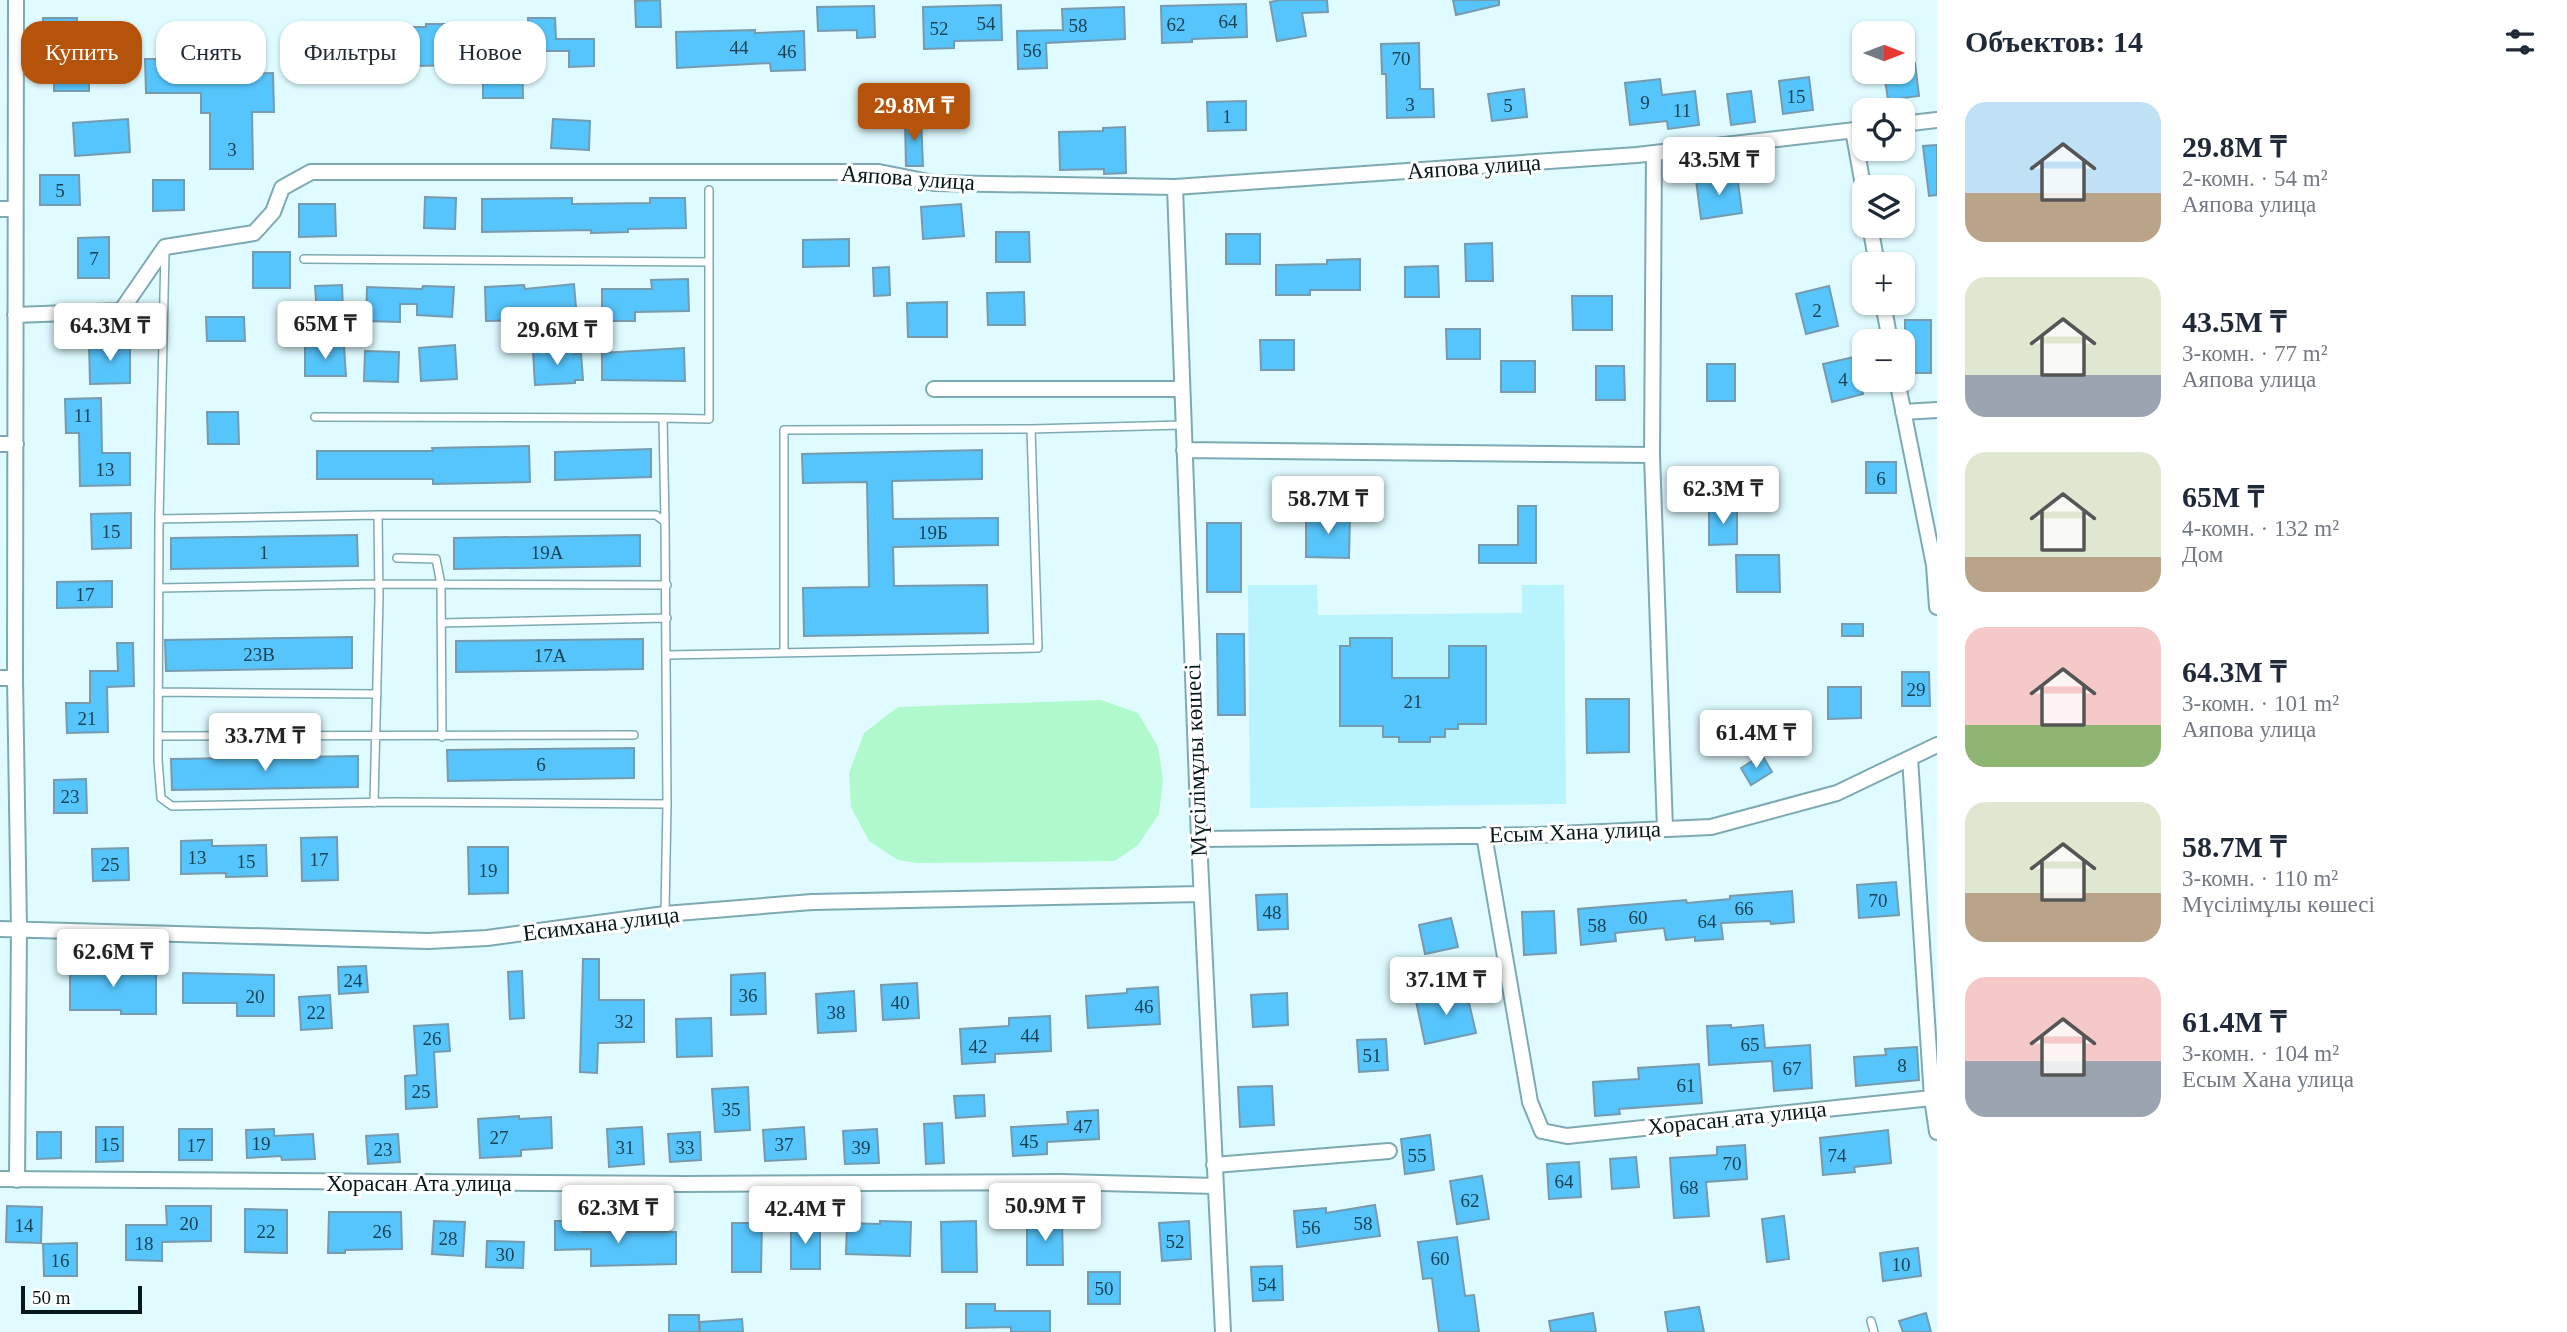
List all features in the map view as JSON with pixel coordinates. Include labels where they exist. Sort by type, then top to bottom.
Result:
[{"type":"street","points":[[16,0],[8,209],[15,315],[16,444],[7,678],[19,929],[18,1180]]},
{"type":"street","points":[[1915,123],[1937,120]]},
{"type":"street","name":"Аяпова улица","points":[[165,247],[254,233],[273,212],[282,188],[311,172],[879,172],[934,183],[1175,187],[1654,153],[1852,130]]},
{"type":"street","points":[[1654,153],[1652,455],[1665,829]]},
{"type":"street","name":"Мүсілімұлы көшесі","points":[[1175,187],[1201,894],[1223,1332]]},
{"type":"street","points":[[15,315],[121,311],[165,247]]},
{"type":"street","points":[[934,390],[1181,388]]},
{"type":"street","points":[[1899,392],[1934,565],[1937,607]]},
{"type":"street","points":[[1903,412],[1937,410]]},
{"type":"street","points":[[0,444],[16,444]]},
{"type":"street","points":[[1184,450],[1652,455]]},
{"type":"street","name":"Есым Хана улица","points":[[1199,839],[1484,835],[1712,827],[1837,793],[1937,745]]},
{"type":"street","points":[[1910,758],[1932,1098],[1937,1132]]},
{"type":"street","name":"Хорасан ата улица","points":[[1484,835],[1530,1102],[1542,1131],[1567,1136],[1932,1098]]},
{"type":"street","name":"Есимхана улица","points":[[0,929],[428,941],[487,938],[665,914],[811,902],[1201,894]]},
{"type":"street","points":[[1214,1165],[1389,1151]]},
{"type":"street","name":"Хорасан Ата улица","points":[[0,1180],[685,1184],[1060,1182],[1216,1186]]},
{"type":"lane","points":[[316,417],[709,419],[709,190]]},
{"type":"lane","points":[[165,247],[159,519],[158,736],[161,798],[172,806],[374,803],[667,804]]},
{"type":"lane","points":[[304,260],[709,262]]},
{"type":"lane","points":[[663,418],[667,585],[665,914]]},
{"type":"lane","points":[[784,653],[784,430],[1031,429],[1182,425]]},
{"type":"lane","points":[[667,655],[1038,648],[1031,429]]},
{"type":"lane","points":[[159,519],[378,515],[656,515],[665,522]]},
{"type":"lane","points":[[374,803],[378,515]]},
{"type":"lane","points":[[397,558],[436,559],[441,584],[442,737]]},
{"type":"lane","points":[[159,588],[379,584],[667,585]]},
{"type":"lane","points":[[441,623],[667,618]]},
{"type":"lane","points":[[158,692],[377,694]]},
{"type":"lane","points":[[158,736],[634,735]]},
{"type":"lane","points":[[1871,1321],[1874,1332]]},
{"type":"shaded area","points":[[1248,585],[1317,585],[1318,615],[1522,613],[1522,585],[1564,585],[1566,804],[1250,808]]},
{"type":"green space","points":[[1101,700],[1138,713],[1158,747],[1163,780],[1159,814],[1138,845],[1115,861],[917,863],[898,860],[869,841],[851,807],[849,773],[864,733],[898,707]]},
{"type":"building","points":[[660,0],[661,27],[636,27],[635,1]]},
{"type":"building","points":[[1327,0],[1328,12],[1302,13],[1306,36],[1277,41],[1270,2]]},
{"type":"building","points":[[1453,0],[1499,0],[1499,5],[1456,15]]},
{"type":"building","points":[[1246,4],[1247,37],[1162,43],[1161,6]]},
{"type":"building","points":[[1001,5],[1002,40],[954,41],[954,48],[924,49],[923,7]]},
{"type":"building","points":[[874,6],[875,37],[857,38],[857,30],[818,31],[817,7]]},
{"type":"building","points":[[1124,7],[1125,39],[1046,43],[1047,68],[1018,69],[1017,31],[1063,30],[1062,9]]},
{"type":"building","points":[[43,18],[77,18],[77,21],[43,21]]},
{"type":"building","points":[[528,18],[555,18],[556,39],[594,39],[594,66],[569,67],[569,51],[546,51],[546,21],[528,21]]},
{"type":"building","points":[[426,24],[434,24],[434,66],[420,66],[420,27],[426,27]]},
{"type":"building","points":[[755,30],[755,33],[804,31],[805,70],[771,71],[770,63],[677,68],[676,32]]},
{"type":"building","points":[[1419,43],[1420,89],[1433,89],[1434,117],[1387,118],[1386,74],[1382,74],[1381,44]]},
{"type":"building","points":[[145,59],[156,59],[156,84],[266,84],[266,73],[273,73],[274,112],[252,112],[253,169],[210,169],[210,113],[201,113],[201,93],[146,93]]},
{"type":"building","points":[[1915,63],[1919,96],[1888,98],[1886,84],[1915,84]]},
{"type":"building","points":[[1809,77],[1813,110],[1783,114],[1779,81]]},
{"type":"building","points":[[1660,79],[1662,95],[1695,91],[1699,125],[1668,129],[1667,121],[1630,125],[1625,83]]},
{"type":"building","points":[[54,84],[89,84],[89,91],[54,91]]},
{"type":"building","points":[[483,84],[523,84],[523,98],[483,98]]},
{"type":"building","points":[[1524,89],[1527,117],[1492,121],[1488,94]]},
{"type":"building","points":[[1751,91],[1755,122],[1731,125],[1727,94]]},
{"type":"building","points":[[1246,101],[1246,130],[1208,131],[1207,102]]},
{"type":"building","points":[[128,119],[130,152],[75,156],[73,123]]},
{"type":"building","points":[[553,119],[590,121],[589,150],[551,148]]},
{"type":"building","points":[[921,119],[923,166],[906,166],[905,120]]},
{"type":"building","points":[[1125,127],[1126,173],[1104,174],[1104,169],[1060,170],[1059,132],[1103,131],[1103,128]]},
{"type":"building","points":[[1937,145],[1937,195],[1929,196],[1923,146]]},
{"type":"building","points":[[40,175],[79,175],[80,205],[40,205]]},
{"type":"building","points":[[1737,175],[1742,213],[1701,219],[1696,180]]},
{"type":"building","points":[[153,180],[184,180],[184,210],[153,211]]},
{"type":"building","points":[[425,197],[456,198],[455,229],[424,228]]},
{"type":"building","points":[[572,198],[572,204],[650,203],[650,198],[685,198],[686,228],[591,233],[591,230],[482,232],[482,199]]},
{"type":"building","points":[[299,204],[335,204],[336,236],[299,237]]},
{"type":"building","points":[[961,204],[964,236],[923,239],[921,207]]},
{"type":"building","points":[[996,232],[1029,232],[1030,262],[996,262]]},
{"type":"building","points":[[1226,234],[1260,234],[1260,264],[1226,264]]},
{"type":"building","points":[[109,237],[109,278],[78,278],[78,238]]},
{"type":"building","points":[[849,239],[849,266],[803,267],[803,240]]},
{"type":"building","points":[[1492,243],[1493,281],[1466,281],[1465,244]]},
{"type":"building","points":[[253,252],[290,252],[290,288],[253,288]]},
{"type":"building","points":[[1360,259],[1360,290],[1310,290],[1310,295],[1276,295],[1276,265],[1327,264],[1327,260]]},
{"type":"building","points":[[1438,266],[1439,297],[1405,297],[1405,267]]},
{"type":"building","points":[[889,267],[890,295],[874,296],[873,268]]},
{"type":"building","points":[[688,279],[689,311],[635,312],[635,321],[602,321],[602,289],[652,289],[651,280]]},
{"type":"building","points":[[574,284],[577,319],[542,323],[542,320],[486,321],[485,287],[524,285],[525,289]]},
{"type":"building","points":[[342,285],[343,312],[317,313],[315,286]]},
{"type":"building","points":[[423,286],[454,287],[452,317],[417,315],[417,304],[400,304],[400,322],[366,321],[367,287],[422,289]]},
{"type":"building","points":[[1829,286],[1838,326],[1806,334],[1796,294]]},
{"type":"building","points":[[1024,292],[1025,325],[988,325],[987,293]]},
{"type":"building","points":[[1572,296],[1612,296],[1612,330],[1573,330]]},
{"type":"building","points":[[947,302],[947,337],[908,337],[907,303]]},
{"type":"building","points":[[206,317],[244,317],[245,341],[207,341]]},
{"type":"building","points":[[1905,320],[1931,320],[1931,373],[1915,373],[1915,329],[1905,329]]},
{"type":"building","points":[[1446,329],[1480,329],[1480,359],[1447,359]]},
{"type":"building","points":[[1260,340],[1294,340],[1294,370],[1261,370]]},
{"type":"building","points":[[130,342],[130,383],[90,384],[89,343]]},
{"type":"building","points":[[455,345],[457,379],[421,381],[419,348]]},
{"type":"building","points":[[305,346],[344,346],[346,376],[305,376]]},
{"type":"building","points":[[684,348],[685,381],[602,380],[602,353]]},
{"type":"building","points":[[574,349],[574,354],[581,353],[583,380],[575,380],[575,383],[535,385],[533,351]]},
{"type":"building","points":[[365,351],[399,352],[398,382],[364,381]]},
{"type":"building","points":[[1852,357],[1852,392],[1863,394],[1832,402],[1823,364]]},
{"type":"building","points":[[1501,361],[1535,361],[1535,392],[1501,392]]},
{"type":"building","points":[[1707,364],[1735,364],[1735,401],[1707,401]]},
{"type":"building","points":[[1596,366],[1624,366],[1625,400],[1596,400]]},
{"type":"building","points":[[101,398],[102,453],[130,453],[130,485],[80,486],[79,433],[66,433],[65,399]]},
{"type":"building","points":[[207,412],[238,412],[239,444],[208,444]]},
{"type":"building","points":[[529,446],[530,482],[433,484],[433,479],[317,479],[317,451],[433,451],[432,448]]},
{"type":"building","points":[[651,449],[651,477],[555,480],[555,452]]},
{"type":"building","points":[[982,450],[982,479],[892,481],[893,519],[998,518],[998,545],[893,547],[894,586],[987,585],[988,633],[804,636],[803,588],[869,587],[867,482],[803,483],[802,454]]},
{"type":"building","points":[[1866,462],[1896,462],[1896,493],[1866,493]]},
{"type":"building","points":[[1518,506],[1536,506],[1536,563],[1479,563],[1479,545],[1518,545]]},
{"type":"building","points":[[1737,506],[1737,544],[1709,545],[1709,507]]},
{"type":"building","points":[[131,513],[131,548],[92,549],[91,514]]},
{"type":"building","points":[[1306,515],[1350,516],[1349,558],[1306,557]]},
{"type":"building","points":[[1207,523],[1241,523],[1241,592],[1207,592]]},
{"type":"building","points":[[357,535],[358,566],[171,569],[171,538]]},
{"type":"building","points":[[640,535],[640,566],[454,569],[454,538]]},
{"type":"building","points":[[1736,555],[1779,555],[1780,592],[1737,592]]},
{"type":"building","points":[[112,581],[112,607],[57,608],[57,582]]},
{"type":"building","points":[[1842,624],[1863,624],[1863,636],[1842,636]]},
{"type":"building","points":[[1217,634],[1244,634],[1245,715],[1218,715]]},
{"type":"building","points":[[352,637],[352,668],[166,671],[165,640]]},
{"type":"building","points":[[1350,638],[1392,638],[1392,678],[1449,678],[1449,646],[1486,646],[1486,724],[1458,724],[1458,729],[1445,729],[1445,737],[1430,737],[1430,742],[1399,742],[1399,737],[1383,737],[1383,726],[1340,726],[1340,646],[1350,646]]},
{"type":"building","points":[[643,639],[643,669],[456,672],[456,641]]},
{"type":"building","points":[[117,643],[133,643],[134,686],[107,687],[108,732],[67,733],[66,703],[90,703],[90,671],[118,671]]},
{"type":"building","points":[[1902,672],[1929,672],[1930,706],[1902,706]]},
{"type":"building","points":[[1828,687],[1861,687],[1861,718],[1828,719]]},
{"type":"building","points":[[1586,699],[1629,699],[1629,752],[1587,753]]},
{"type":"building","points":[[634,748],[634,778],[448,781],[447,750]]},
{"type":"building","points":[[1762,755],[1772,772],[1751,785],[1741,768]]},
{"type":"building","points":[[358,756],[358,787],[172,790],[171,759]]},
{"type":"building","points":[[86,779],[87,813],[54,813],[54,780]]},
{"type":"building","points":[[337,837],[338,880],[302,881],[301,838]]},
{"type":"building","points":[[212,840],[212,846],[266,845],[267,876],[181,874],[181,841]]},
{"type":"building","points":[[468,847],[508,847],[508,893],[469,894]]},
{"type":"building","points":[[128,848],[129,880],[93,881],[92,849]]},
{"type":"building","points":[[1896,882],[1899,915],[1859,918],[1857,885]]},
{"type":"building","points":[[1792,891],[1794,922],[1721,923],[1723,939],[1695,941],[1695,937],[1666,940],[1664,928],[1615,933],[1616,941],[1581,945],[1578,909],[1686,900],[1687,903]]},
{"type":"building","points":[[1287,894],[1288,929],[1258,930],[1256,895]]},
{"type":"building","points":[[1554,911],[1556,953],[1524,955],[1522,912]]},
{"type":"building","points":[[1451,918],[1458,947],[1425,954],[1419,925]]},
{"type":"building","points":[[583,959],[599,959],[599,1000],[644,1000],[644,1042],[598,1043],[597,1073],[580,1072]]},
{"type":"building","points":[[97,965],[97,968],[156,968],[156,1014],[121,1014],[121,1010],[70,1010],[70,966]]},
{"type":"building","points":[[366,966],[368,992],[339,994],[338,967]]},
{"type":"building","points":[[522,971],[524,1018],[510,1019],[508,972]]},
{"type":"building","points":[[183,973],[274,975],[274,1016],[237,1016],[237,1003],[183,1003]]},
{"type":"building","points":[[765,973],[766,1014],[731,1015],[731,975]]},
{"type":"building","points":[[917,983],[919,1018],[883,1020],[881,985]]},
{"type":"building","points":[[1158,987],[1160,1024],[1088,1028],[1086,996],[1127,993],[1127,989]]},
{"type":"building","points":[[1466,990],[1476,1033],[1425,1044],[1416,1001]]},
{"type":"building","points":[[854,991],[856,1031],[818,1033],[816,994]]},
{"type":"building","points":[[1287,993],[1288,1025],[1253,1027],[1251,995]]},
{"type":"building","points":[[330,995],[332,1028],[301,1030],[299,997]]},
{"type":"building","points":[[1050,1016],[1051,1051],[995,1054],[995,1062],[962,1064],[960,1029],[1009,1026],[1009,1018]]},
{"type":"building","points":[[711,1018],[712,1056],[677,1057],[676,1019]]},
{"type":"building","points":[[448,1024],[450,1051],[434,1052],[437,1107],[406,1109],[405,1076],[417,1075],[414,1026]]},
{"type":"building","points":[[1731,1025],[1731,1028],[1763,1025],[1765,1048],[1810,1045],[1812,1088],[1774,1091],[1772,1061],[1709,1065],[1707,1026]]},
{"type":"building","points":[[1386,1039],[1388,1070],[1359,1072],[1357,1040]]},
{"type":"building","points":[[1917,1047],[1919,1080],[1856,1086],[1854,1057],[1886,1055],[1885,1049]]},
{"type":"building","points":[[1699,1064],[1702,1103],[1619,1109],[1620,1114],[1595,1116],[1593,1082],[1639,1079],[1638,1068]]},
{"type":"building","points":[[1272,1086],[1274,1125],[1240,1127],[1238,1087]]},
{"type":"building","points":[[748,1087],[750,1130],[715,1132],[712,1089]]},
{"type":"building","points":[[984,1095],[985,1116],[956,1118],[954,1096]]},
{"type":"building","points":[[1098,1110],[1099,1139],[1047,1142],[1047,1154],[1013,1156],[1011,1127],[1068,1124],[1067,1112]]},
{"type":"building","points":[[519,1116],[519,1119],[551,1117],[552,1148],[521,1150],[521,1156],[480,1158],[478,1119]]},
{"type":"building","points":[[942,1123],[944,1163],[926,1164],[924,1124]]},
{"type":"building","points":[[96,1127],[123,1127],[123,1161],[96,1162]]},
{"type":"building","points":[[642,1127],[644,1164],[609,1167],[607,1129]]},
{"type":"building","points":[[804,1127],[806,1159],[765,1161],[763,1130]]},
{"type":"building","points":[[179,1129],[212,1129],[212,1160],[179,1160]]},
{"type":"building","points":[[274,1129],[274,1136],[313,1134],[315,1159],[282,1160],[281,1156],[247,1158],[246,1130]]},
{"type":"building","points":[[877,1129],[879,1163],[845,1164],[843,1131]]},
{"type":"building","points":[[1888,1130],[1891,1163],[1854,1167],[1855,1172],[1823,1175],[1820,1138]]},
{"type":"building","points":[[37,1132],[61,1132],[61,1158],[37,1159]]},
{"type":"building","points":[[700,1132],[701,1160],[670,1162],[668,1134]]},
{"type":"building","points":[[398,1134],[400,1162],[368,1164],[366,1136]]},
{"type":"building","points":[[1430,1135],[1434,1170],[1405,1174],[1401,1139]]},
{"type":"building","points":[[1745,1145],[1747,1179],[1706,1182],[1709,1216],[1674,1218],[1670,1158],[1717,1155],[1717,1147]]},
{"type":"building","points":[[1636,1157],[1639,1187],[1612,1189],[1610,1159]]},
{"type":"building","points":[[1579,1162],[1581,1197],[1549,1199],[1547,1164]]},
{"type":"building","points":[[1482,1176],[1489,1219],[1457,1224],[1450,1181]]},
{"type":"building","points":[[1375,1205],[1380,1236],[1297,1247],[1294,1211],[1326,1208],[1326,1213]]},
{"type":"building","points":[[7,1206],[42,1207],[41,1243],[6,1242]]},
{"type":"building","points":[[166,1206],[211,1206],[211,1241],[162,1242],[162,1261],[126,1260],[126,1225],[167,1225]]},
{"type":"building","points":[[245,1209],[287,1210],[287,1253],[245,1252]]},
{"type":"building","points":[[329,1212],[401,1212],[402,1249],[328,1253]]},
{"type":"building","points":[[1784,1216],[1789,1259],[1767,1262],[1762,1219]]},
{"type":"building","points":[[1027,1220],[1062,1220],[1063,1265],[1027,1265]]},
{"type":"building","points":[[434,1221],[465,1222],[463,1256],[432,1254]]},
{"type":"building","points":[[555,1221],[583,1221],[583,1232],[676,1232],[676,1264],[591,1266],[591,1249],[555,1250]]},
{"type":"building","points":[[880,1221],[911,1222],[910,1256],[846,1254],[847,1223],[880,1224]]},
{"type":"building","points":[[976,1221],[977,1272],[942,1272],[941,1222]]},
{"type":"building","points":[[1189,1221],[1191,1259],[1162,1261],[1159,1223]]},
{"type":"building","points":[[732,1223],[762,1223],[761,1272],[732,1272]]},
{"type":"building","points":[[791,1223],[820,1223],[820,1269],[791,1269]]},
{"type":"building","points":[[1457,1237],[1465,1296],[1474,1295],[1479,1332],[1439,1332],[1432,1278],[1423,1279],[1418,1242]]},
{"type":"building","points":[[487,1241],[524,1242],[523,1268],[486,1267]]},
{"type":"building","points":[[77,1243],[77,1276],[44,1276],[43,1244]]},
{"type":"building","points":[[1918,1248],[1921,1276],[1883,1281],[1880,1253]]},
{"type":"building","points":[[1282,1266],[1283,1300],[1253,1301],[1251,1267]]},
{"type":"building","points":[[1088,1272],[1120,1272],[1120,1304],[1088,1304]]},
{"type":"building","points":[[966,1304],[995,1304],[995,1311],[1050,1311],[1050,1332],[1011,1332],[1011,1327],[966,1328]]},
{"type":"building","points":[[1699,1307],[1704,1332],[1668,1332],[1665,1312]]},
{"type":"building","points":[[1593,1313],[1596,1332],[1551,1332],[1549,1321]]},
{"type":"building","points":[[1926,1313],[1931,1332],[1903,1332],[1899,1321]]},
{"type":"building","points":[[669,1315],[699,1315],[699,1332],[669,1332]]},
{"type":"building","points":[[742,1319],[743,1332],[700,1332],[700,1322]]}]
